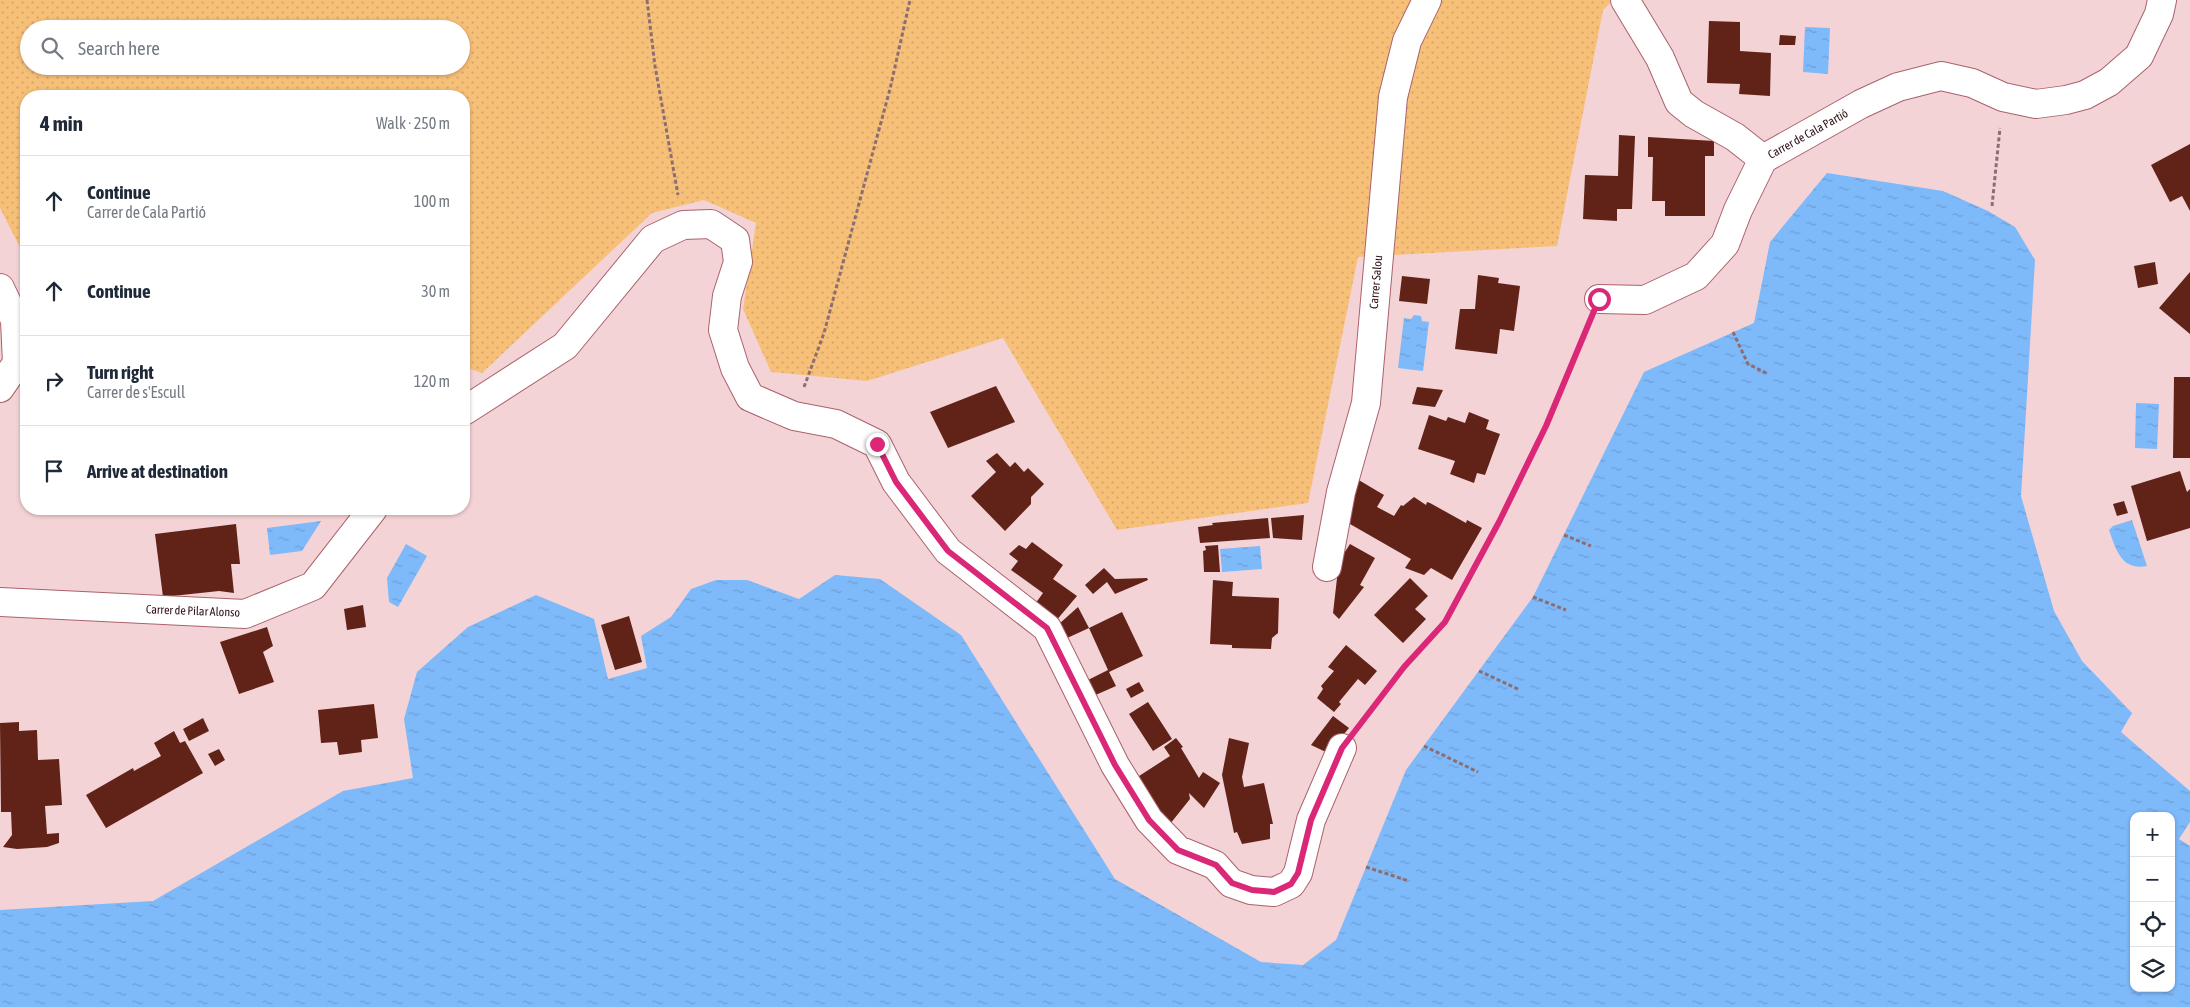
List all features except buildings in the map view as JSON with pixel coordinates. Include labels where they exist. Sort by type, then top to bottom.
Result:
[{"type":"street","name":"Carrer Salou","points":[[1327,567],[1342,492],[1366,403],[1393,97],[1407,41],[1427,0]]},
{"type":"street","points":[[1625,0],[1660,58],[1679,102],[1694,114],[1735,137],[1763,159]]},
{"type":"street","name":"Carrer de Cala Partió","points":[[1599,299],[1645,300],[1696,276],[1725,244],[1738,210],[1763,159],[1861,104],[1898,87],[1941,76],[1972,83],[2003,97],[2036,104],[2085,95],[2109,82],[2139,56],[2159,14],[2162,0]]},
{"type":"street","points":[[470,407],[565,346],[653,239],[683,225],[711,224],[735,240],[738,262],[727,296],[724,330],[735,368],[750,397],[794,416],[836,424],[877,444],[896,482],[948,551],[1047,628],[1115,765],[1149,820],[1178,850],[1216,865],[1232,883],[1252,890],[1274,892],[1291,884],[1298,873],[1311,820],[1342,748]]},
{"type":"street","points":[[0,288],[16,320],[17,363],[0,388]]},
{"type":"street","name":"Carrer de Pilar Alonso","points":[[0,602],[245,614],[313,586],[368,515]]},
{"type":"path","points":[[647,0],[655,66],[683,225]]},
{"type":"path","points":[[794,416],[824,333],[890,89],[910,0]]},
{"type":"path","points":[[1992,206],[2003,97]]},
{"type":"path","points":[[1342,748],[1404,667],[1445,622],[1499,522],[1546,426],[1599,299]]},
{"type":"path","points":[[1733,332],[1748,364],[1768,374]]},
{"type":"path","points":[[1564,535],[1592,546]]},
{"type":"path","points":[[1534,597],[1566,610]]},
{"type":"path","points":[[1479,671],[1520,690]]},
{"type":"path","points":[[1424,746],[1478,772]]},
{"type":"path","points":[[1366,867],[1409,881]]},
{"type":"shaded area","points":[[0,0],[1613,0],[1603,10],[1557,246],[1358,257],[1308,503],[1117,530],[1003,338],[867,381],[771,372],[743,309],[756,223],[704,200],[652,213],[482,373],[470,369],[470,90],[20,90],[20,247],[0,208]]},
{"type":"water","points":[[1805,27],[1830,28],[1828,74],[1803,72]]},
{"type":"water","points":[[1827,173],[1943,191],[1988,211],[2015,227],[2035,260],[2021,496],[2054,611],[2082,661],[2132,713],[2121,732],[2190,791],[2190,822],[2179,839],[2190,846],[2190,1007],[0,1007],[0,910],[153,901],[343,791],[413,778],[404,719],[417,672],[468,627],[536,595],[594,619],[608,679],[647,668],[641,636],[671,617],[691,589],[716,580],[747,580],[799,599],[835,575],[880,579],[961,635],[1115,879],[1261,962],[1303,965],[1336,940],[1406,770],[1533,597],[1644,372],[1754,323],[1770,242]]},
{"type":"water","points":[[1414,315],[1421,316],[1422,321],[1429,322],[1423,371],[1398,368],[1404,318],[1411,319]]},
{"type":"water","points":[[2136,403],[2159,404],[2157,449],[2135,448]]},
{"type":"water","points":[[2132,520],[2147,566],[2138,567],[2125,562],[2117,551],[2109,530],[2113,526]]},
{"type":"water","points":[[321,521],[302,551],[270,555],[267,528]]},
{"type":"water","points":[[406,544],[427,556],[398,607],[389,602],[387,578]]},
{"type":"water","points":[[1260,546],[1262,569],[1222,572],[1220,549]]},
{"type":"route","points":[[877,444],[896,482],[948,551],[1047,628],[1115,765],[1149,820],[1178,850],[1216,865],[1232,883],[1252,890],[1274,892],[1291,884],[1298,873],[1306,849],[1311,820],[1342,748],[1404,667],[1445,622],[1499,522],[1546,426],[1599,299]]}]
